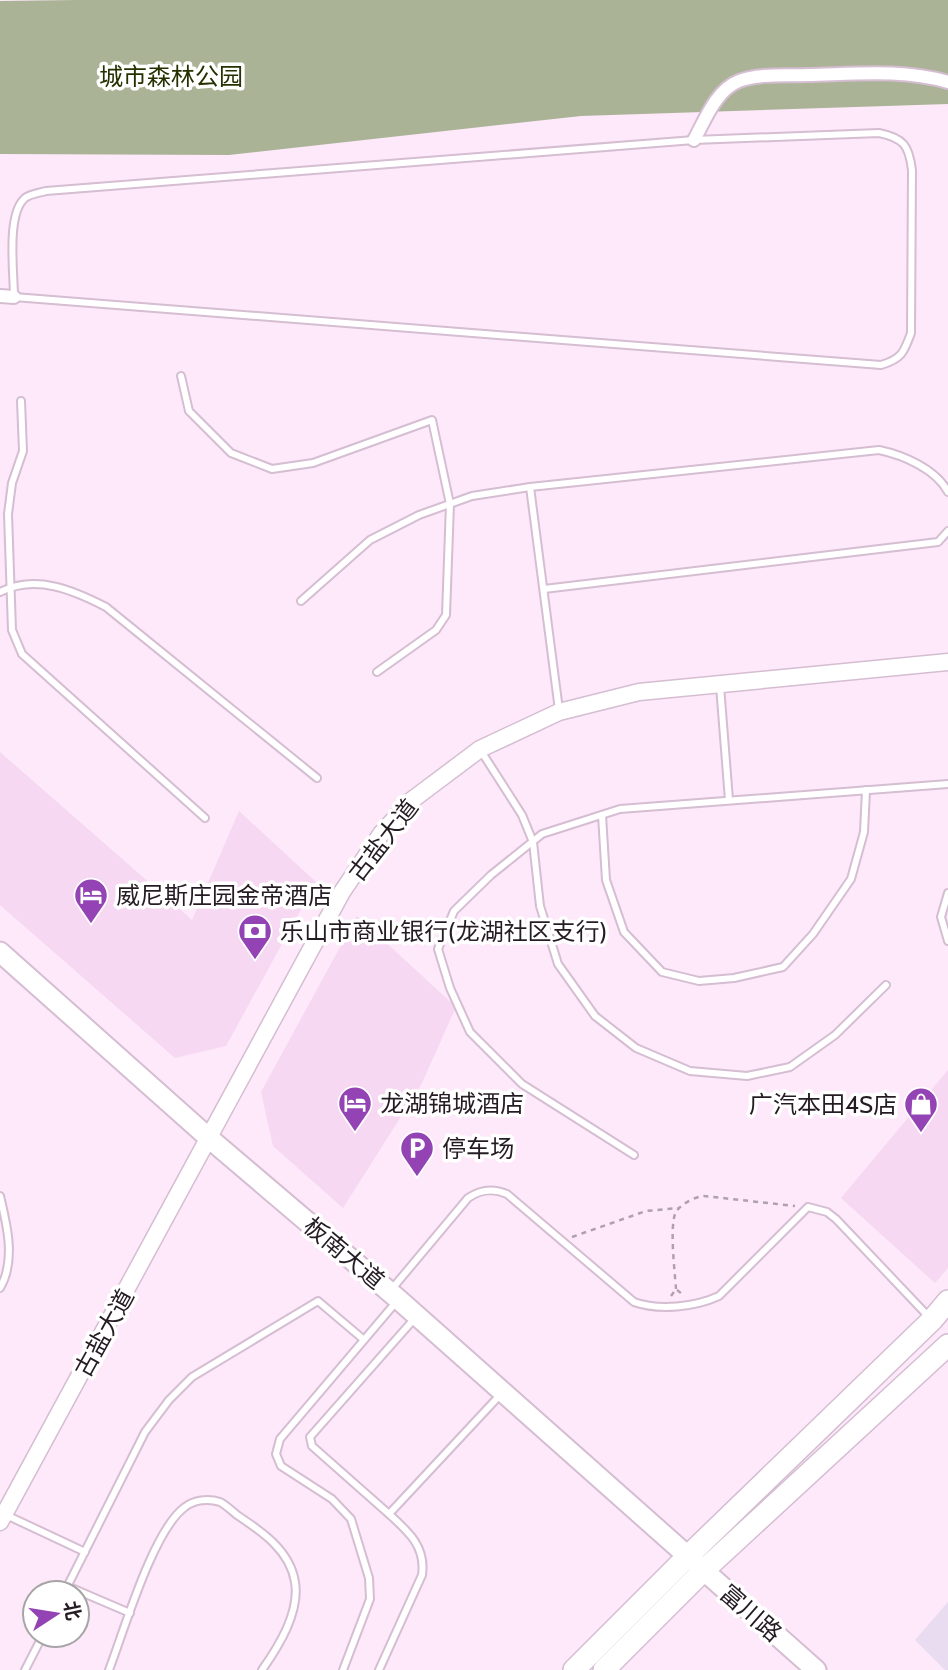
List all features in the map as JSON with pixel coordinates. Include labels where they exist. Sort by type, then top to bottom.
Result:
[{"type":"main road","name":"板南大道","points":[[0,952],[210,1139],[394,1296],[687,1557]]},
{"type":"main road","points":[[574,1670],[932,1321],[948,1301]]},
{"type":"main road","points":[[604,1670],[704,1571],[948,1345]]},
{"type":"main road","name":"富川路","points":[[687,1557],[816,1670]]},
{"type":"street","points":[[694,140],[720,94],[738,81],[768,76],[893,74],[916,75],[948,82]]},
{"type":"street","points":[[0,296],[14,297]]},
{"type":"street","name":"古盐大道","points":[[2,1518],[342,892],[382,834],[412,800],[480,749],[559,712],[639,692],[948,662]]},
{"type":"lane","points":[[880,133],[894,136],[909,149],[912,170],[911,333],[905,349],[896,361],[881,365],[14,297],[13,224],[18,206],[27,197],[46,191],[694,140],[880,133]]},
{"type":"lane","points":[[181,376],[189,411],[231,453],[272,468],[313,463],[432,420],[450,504],[446,615],[436,629],[377,672]]},
{"type":"lane","points":[[21,401],[23,451],[12,483],[8,514],[12,630],[22,654],[205,818]]},
{"type":"lane","points":[[300,601],[370,540],[419,515],[472,496],[530,487],[879,450],[900,455],[943,481],[948,492]]},
{"type":"lane","points":[[530,487],[559,712]]},
{"type":"lane","points":[[544,589],[938,542],[948,531]]},
{"type":"lane","points":[[0,592],[10,587],[37,583],[75,591],[106,607],[317,778]]},
{"type":"lane","points":[[719,684],[729,800]]},
{"type":"lane","points":[[480,749],[522,815],[533,842],[540,906],[558,964],[595,1016],[636,1048],[690,1070],[747,1076],[790,1067],[835,1035],[886,985]]},
{"type":"lane","points":[[634,1155],[522,1084],[470,1032],[450,988],[438,949],[454,911],[491,874],[542,834],[620,809],[948,784]]},
{"type":"lane","points":[[602,815],[606,880],[624,932],[662,972],[699,981],[734,978],[783,967],[813,934],[850,879],[864,832],[866,790]]},
{"type":"lane","points":[[948,892],[941,917],[948,941]]},
{"type":"lane","points":[[343,1670],[370,1599],[369,1578],[351,1519],[332,1499],[281,1466],[276,1454],[280,1439],[363,1339],[468,1198],[481,1191],[499,1190],[634,1302],[685,1305],[705,1302],[719,1296],[808,1207],[827,1212],[932,1321]]},
{"type":"lane","points":[[0,1196],[9,1250],[4,1281],[0,1288]]},
{"type":"lane","points":[[72,1579],[145,1432],[169,1400],[192,1377],[318,1301],[363,1339]]},
{"type":"lane","points":[[379,1670],[422,1575],[422,1556],[416,1541],[312,1446],[310,1437],[416,1316]]},
{"type":"lane","points":[[389,1514],[502,1392]]},
{"type":"lane","points":[[109,1670],[153,1553],[166,1528],[184,1507],[199,1500],[220,1502],[266,1535],[285,1556],[295,1582],[293,1609],[277,1648],[262,1670]]},
{"type":"lane","points":[[2,1518],[85,1552]]},
{"type":"lane","points":[[91,1599],[130,1613]]},
{"type":"lane","points":[[26,1670],[36,1649]]},
{"type":"path","points":[[676,1289],[674,1220],[680,1208],[693,1198],[704,1196],[808,1207]]},
{"type":"path","points":[[561,1241],[646,1211],[680,1208]]},
{"type":"shaded area","points":[[0,752],[192,920],[239,811],[316,882],[226,1046],[175,1058],[0,905]]},
{"type":"shaded area","points":[[357,916],[456,1007],[421,1085],[343,1208],[273,1146],[261,1092]]},
{"type":"shaded area","name":"广汽本田4S店","points":[[948,1070],[948,1268],[935,1283],[841,1198]]},
{"type":"shaded area","points":[[948,1602],[948,1670],[945,1670],[915,1640]]},
{"type":"green space","name":"城市森林公园","points":[[948,0],[948,104],[581,116],[229,155],[0,154],[0,1]]},
{"type":"place","name":"威尼斯庄园金帝酒店","points":[[91,925]]},
{"type":"place","name":"乐山市商业银行(龙湖社区支行)","points":[[255,961]]},
{"type":"place","name":"龙湖锦城酒店","points":[[355,1133]]},
{"type":"place","name":"广汽本田4S店","points":[[921,1134]]},
{"type":"place","name":"停车场","points":[[417,1178]]}]
